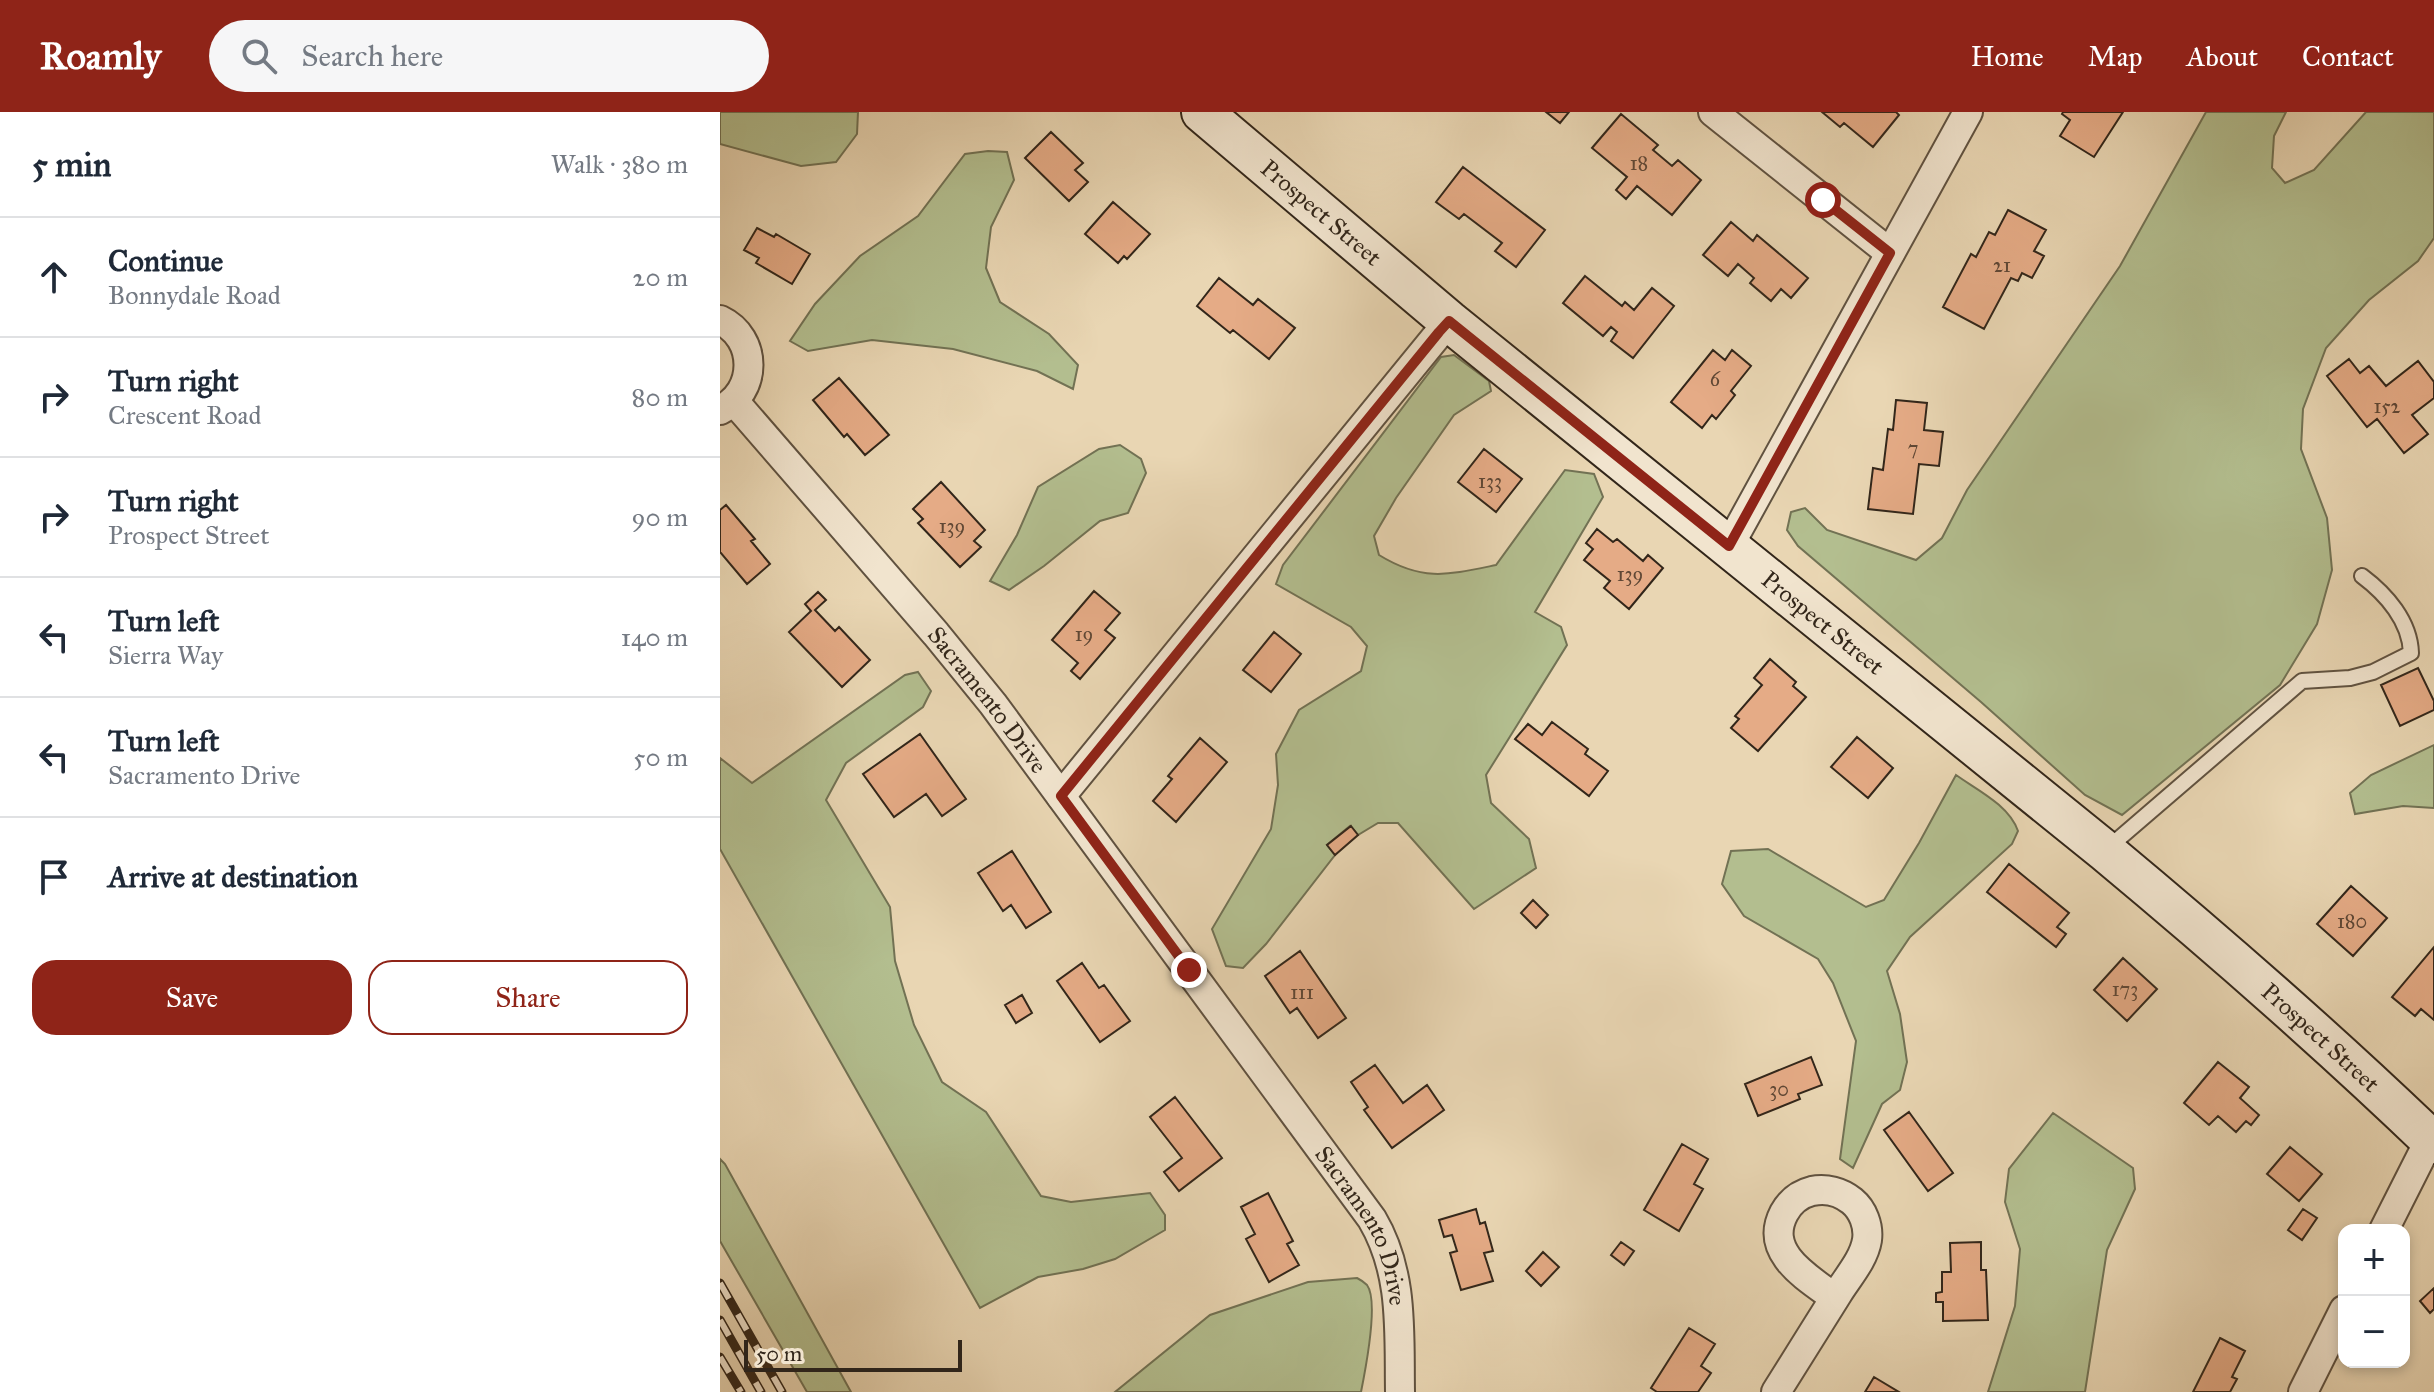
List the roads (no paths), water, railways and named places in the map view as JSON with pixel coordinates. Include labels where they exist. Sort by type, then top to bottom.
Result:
[{"type":"main road","name":"Prospect Street","points":[[1202,112],[1449,321],[2105,851],[2336,1051],[2432,1141]]},
{"type":"street","points":[[1713,112],[1890,253]]},
{"type":"street","points":[[1729,546],[1968,112]]},
{"type":"street","name":"Sacramento Drive","points":[[720,320],[742,339],[749,361],[746,382],[727,406],[936,634],[1061,796],[1372,1219],[1384,1239],[1392,1262],[1399,1310],[1400,1392]]},
{"type":"street","points":[[1061,796],[1449,321]]},
{"type":"street","points":[[2387,1224],[2432,1141]]},
{"type":"street","points":[[1776,1392],[1835,1298]]},
{"type":"street","points":[[2303,1392],[2338,1322]]},
{"type":"lane","points":[[2105,851],[2302,681],[2350,678],[2373,672],[2411,653],[2411,640],[2393,606],[2378,588],[2362,576]]},
{"type":"railway","points":[[720,1283],[782,1392]]},
{"type":"railway","points":[[720,1320],[761,1392]]},
{"type":"railway","points":[[720,1357],[741,1392]]}]
